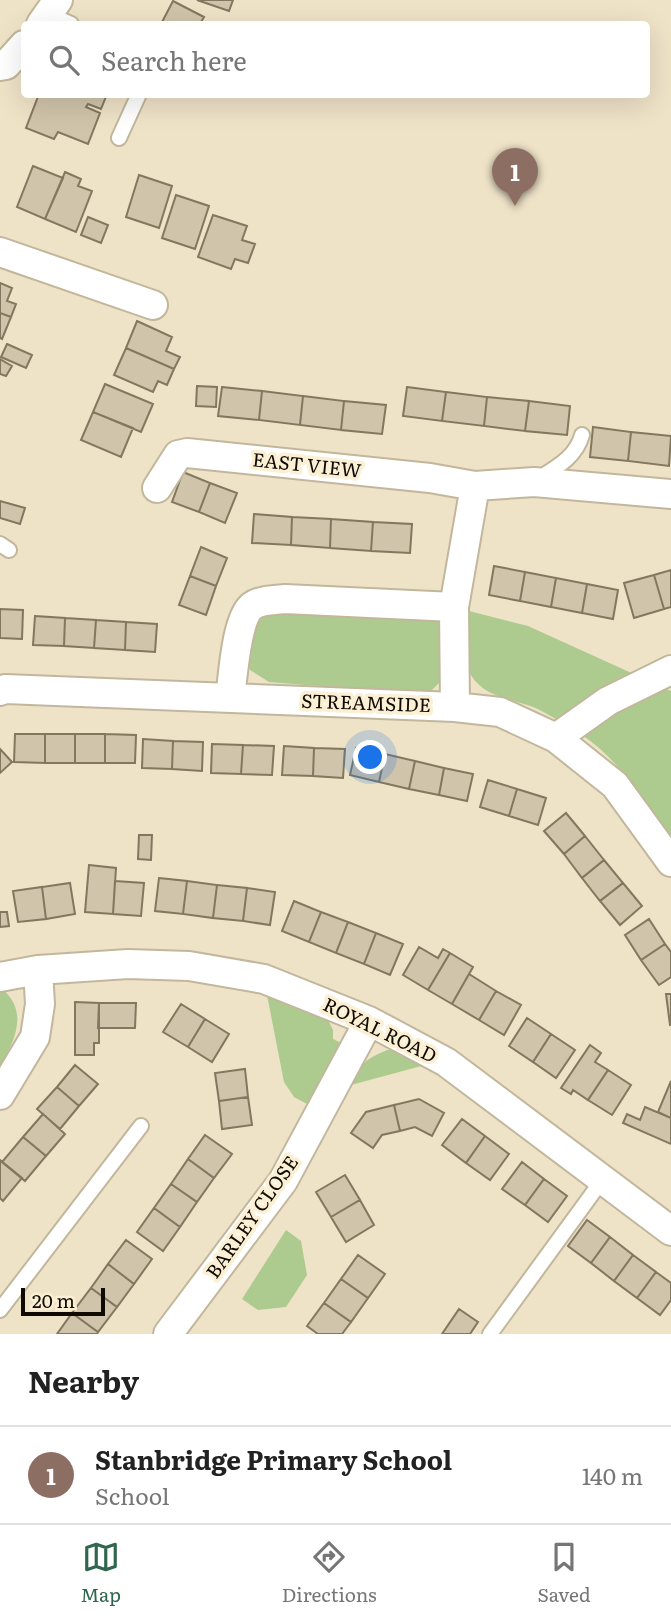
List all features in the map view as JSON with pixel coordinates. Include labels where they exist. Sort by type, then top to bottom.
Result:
[{"type":"street","points":[[0,66],[6,65],[21,49]]},
{"type":"street","points":[[0,252],[153,305]]},
{"type":"street","name":"EAST VIEW","points":[[157,488],[178,455],[187,453],[430,478],[475,486],[534,482],[671,494]]},
{"type":"street","points":[[455,707],[454,607],[475,486]]},
{"type":"street","points":[[230,698],[243,620],[252,606],[285,598],[454,607]]},
{"type":"street","points":[[556,738],[608,701],[671,670]]},
{"type":"street","name":"STREAMSIDE","points":[[0,691],[5,689],[455,707],[500,712],[556,738],[615,785],[671,862]]},
{"type":"street","name":"ROYAL ROAD","points":[[0,977],[38,970],[128,964],[189,966],[264,979],[369,1021],[446,1062],[671,1230]]},
{"type":"street","points":[[0,1094],[35,1037],[40,1004],[38,970]]},
{"type":"street","name":"BARLEY CLOSE","points":[[168,1334],[283,1181],[369,1021]]},
{"type":"lane","points":[[119,138],[137,98]]},
{"type":"lane","points":[[534,482],[573,454],[579,447],[582,435]]},
{"type":"lane","points":[[0,1310],[141,1126]]},
{"type":"lane","points":[[489,1334],[603,1179]]},
{"type":"green space","points":[[264,609],[465,610],[528,626],[671,691],[671,841],[634,787],[601,750],[579,733],[537,709],[493,694],[475,681],[469,671],[446,673],[427,695],[269,682],[250,670],[244,653],[248,626]]},
{"type":"green space","points":[[2,989],[15,1007],[17,1027],[0,1065],[0,990]]},
{"type":"green space","points":[[267,995],[327,1018],[333,1030],[333,1039],[341,1043],[311,1106],[294,1097],[284,1082]]},
{"type":"green space","points":[[387,1050],[401,1050],[425,1065],[351,1085],[364,1063]]},
{"type":"green space","points":[[286,1230],[301,1241],[307,1275],[286,1307],[258,1310],[242,1299]]},
{"type":"building","points":[[197,0],[233,0],[229,11]]},
{"type":"building","points":[[173,1],[204,17],[202,21],[163,21]]},
{"type":"building","points":[[37,98],[105,98],[101,109],[88,104],[86,107],[100,113],[88,144],[58,132],[54,139],[26,128]]},
{"type":"building","points":[[33,166],[63,178],[45,219],[17,207]]},
{"type":"building","points":[[65,172],[81,179],[78,186],[92,191],[76,232],[45,219]]},
{"type":"building","points":[[139,175],[172,186],[159,228],[126,217]]},
{"type":"building","points":[[176,195],[209,206],[195,249],[162,238]]},
{"type":"building","points":[[213,215],[247,226],[242,240],[255,244],[248,263],[235,259],[231,269],[198,257]]},
{"type":"building","points":[[88,217],[108,225],[101,243],[81,235]]},
{"type":"building","points":[[0,283],[12,288],[7,301],[16,304],[11,317],[0,313]]},
{"type":"building","points":[[0,313],[11,317],[2,339],[0,338]]},
{"type":"building","points":[[137,321],[172,337],[166,351],[180,357],[174,369],[126,348]]},
{"type":"building","points":[[7,344],[32,355],[26,368],[1,357]]},
{"type":"building","points":[[126,348],[174,369],[167,385],[158,381],[153,392],[114,375]]},
{"type":"building","points":[[0,359],[12,366],[6,376],[0,374]]},
{"type":"building","points":[[105,384],[153,404],[141,432],[93,412]]},
{"type":"building","points":[[197,386],[217,387],[216,407],[196,406]]},
{"type":"building","points":[[222,387],[262,391],[259,420],[218,416]]},
{"type":"building","points":[[407,387],[446,392],[442,421],[403,416]]},
{"type":"building","points":[[262,391],[303,396],[300,425],[259,420]]},
{"type":"building","points":[[446,392],[487,397],[484,426],[442,421]]},
{"type":"building","points":[[303,396],[344,401],[341,430],[300,425]]},
{"type":"building","points":[[487,397],[529,401],[525,431],[484,426]]},
{"type":"building","points":[[344,401],[386,405],[382,434],[341,430]]},
{"type":"building","points":[[529,401],[570,406],[567,435],[525,431]]},
{"type":"building","points":[[93,412],[133,428],[121,457],[81,440]]},
{"type":"building","points":[[593,427],[631,432],[628,461],[590,457]]},
{"type":"building","points":[[631,432],[671,436],[669,466],[628,461]]},
{"type":"building","points":[[183,472],[210,483],[199,512],[172,502]]},
{"type":"building","points":[[210,483],[237,493],[225,523],[199,512]]},
{"type":"building","points":[[0,501],[25,508],[20,524],[0,518]]},
{"type":"building","points":[[254,514],[292,517],[291,545],[252,543]]},
{"type":"building","points":[[292,517],[331,519],[330,548],[291,545]]},
{"type":"building","points":[[331,519],[373,522],[371,551],[330,548]]},
{"type":"building","points":[[373,522],[412,524],[410,553],[371,551]]},
{"type":"building","points":[[201,547],[227,558],[216,586],[190,576]]},
{"type":"building","points":[[494,566],[525,572],[520,601],[489,595]]},
{"type":"building","points":[[671,570],[671,607],[664,609],[654,575]]},
{"type":"building","points":[[525,572],[556,578],[551,607],[520,601]]},
{"type":"building","points":[[654,575],[664,609],[634,618],[624,583]]},
{"type":"building","points":[[190,576],[216,586],[206,615],[179,605]]},
{"type":"building","points":[[556,578],[587,584],[582,613],[551,607]]},
{"type":"building","points":[[587,584],[618,590],[613,619],[582,613]]},
{"type":"building","points":[[0,609],[23,610],[22,639],[0,638]]},
{"type":"building","points":[[35,616],[65,618],[64,646],[33,645]]},
{"type":"building","points":[[65,618],[96,620],[94,648],[64,646]]},
{"type":"building","points":[[96,620],[126,622],[125,650],[94,648]]},
{"type":"building","points":[[126,622],[157,624],[155,652],[125,650]]},
{"type":"building","points":[[15,734],[45,734],[45,763],[14,762]]},
{"type":"building","points":[[45,734],[75,734],[75,763],[45,763]]},
{"type":"building","points":[[75,734],[105,734],[105,763],[75,763]]},
{"type":"building","points":[[105,734],[136,735],[135,763],[105,763]]},
{"type":"building","points":[[143,739],[173,741],[172,769],[142,768]]},
{"type":"building","points":[[173,741],[203,742],[202,771],[172,769]]},
{"type":"building","points":[[212,744],[243,745],[241,774],[211,773]]},
{"type":"building","points":[[243,745],[274,746],[272,775],[241,774]]},
{"type":"building","points":[[284,746],[314,748],[313,776],[282,775]]},
{"type":"building","points":[[314,748],[345,749],[343,778],[313,776]]},
{"type":"building","points":[[356,748],[385,754],[379,782],[350,775]]},
{"type":"building","points":[[0,749],[12,762],[0,773]]},
{"type":"building","points":[[385,754],[415,761],[409,789],[379,782]]},
{"type":"building","points":[[415,761],[444,768],[439,795],[409,789]]},
{"type":"building","points":[[444,768],[473,774],[467,801],[439,795]]},
{"type":"building","points":[[488,780],[517,789],[509,816],[480,807]]},
{"type":"building","points":[[517,789],[546,798],[538,825],[509,816]]},
{"type":"building","points":[[566,813],[585,836],[564,854],[544,831]]},
{"type":"building","points":[[139,835],[152,835],[151,860],[138,859]]},
{"type":"building","points":[[585,836],[604,860],[582,878],[564,854]]},
{"type":"building","points":[[604,860],[623,883],[600,901],[582,878]]},
{"type":"building","points":[[89,865],[116,868],[113,914],[85,912]]},
{"type":"building","points":[[159,878],[187,881],[183,914],[155,911]]},
{"type":"building","points":[[115,881],[144,883],[141,916],[113,914]]},
{"type":"building","points":[[187,881],[217,885],[213,918],[183,914]]},
{"type":"building","points":[[70,883],[75,914],[46,919],[42,887]]},
{"type":"building","points":[[623,883],[642,906],[620,925],[600,901]]},
{"type":"building","points":[[217,885],[247,888],[243,921],[213,918]]},
{"type":"building","points":[[42,887],[46,919],[18,922],[13,891]]},
{"type":"building","points":[[247,888],[275,892],[270,925],[243,921]]},
{"type":"building","points":[[294,901],[321,912],[309,942],[282,931]]},
{"type":"building","points":[[0,912],[7,912],[9,926],[0,927]]},
{"type":"building","points":[[321,912],[348,922],[336,953],[309,942]]},
{"type":"building","points":[[649,919],[665,944],[641,960],[625,935]]},
{"type":"building","points":[[348,922],[376,933],[364,964],[336,953]]},
{"type":"building","points":[[376,933],[403,944],[390,975],[364,964]]},
{"type":"building","points":[[665,944],[671,952],[671,977],[659,985],[641,960]]},
{"type":"building","points":[[419,947],[438,958],[443,949],[450,953],[428,990],[403,975]]},
{"type":"building","points":[[450,953],[473,967],[452,1004],[428,990]]},
{"type":"building","points":[[469,974],[496,991],[479,1020],[452,1004]]},
{"type":"building","points":[[496,991],[521,1005],[504,1035],[479,1020]]},
{"type":"building","points":[[666,994],[671,994],[671,1025],[670,1025]]},
{"type":"building","points":[[75,1002],[99,1003],[99,1043],[94,1043],[94,1055],[75,1055]]},
{"type":"building","points":[[99,1003],[136,1003],[135,1028],[98,1028]]},
{"type":"building","points":[[181,1004],[205,1019],[188,1047],[163,1032]]},
{"type":"building","points":[[527,1018],[551,1034],[533,1062],[509,1046]]},
{"type":"building","points":[[205,1019],[229,1034],[212,1062],[188,1047]]},
{"type":"building","points":[[551,1034],[575,1050],[556,1078],[533,1062]]},
{"type":"building","points":[[590,1045],[601,1053],[595,1062],[608,1070],[588,1100],[573,1090],[571,1094],[561,1088]]},
{"type":"building","points":[[75,1065],[98,1084],[79,1106],[57,1087]]},
{"type":"building","points":[[245,1069],[248,1097],[219,1101],[215,1073]]},
{"type":"building","points":[[608,1070],[631,1085],[612,1115],[588,1100]]},
{"type":"building","points":[[671,1081],[671,1118],[658,1112]]},
{"type":"building","points":[[57,1087],[79,1106],[60,1129],[37,1109]]},
{"type":"building","points":[[248,1097],[252,1125],[222,1129],[219,1101]]},
{"type":"building","points":[[419,1099],[444,1113],[432,1136],[415,1127],[400,1131],[394,1105]]},
{"type":"building","points":[[394,1105],[400,1131],[382,1135],[373,1148],[351,1133],[366,1112]]},
{"type":"building","points":[[645,1107],[671,1118],[671,1144],[623,1123],[627,1114],[640,1120]]},
{"type":"building","points":[[43,1114],[65,1134],[46,1156],[23,1137]]},
{"type":"building","points":[[462,1119],[485,1136],[466,1163],[442,1145]]},
{"type":"building","points":[[205,1135],[232,1154],[214,1178],[188,1159]]},
{"type":"building","points":[[485,1136],[509,1154],[490,1180],[466,1163]]},
{"type":"building","points":[[23,1137],[46,1156],[25,1181],[2,1162]]},
{"type":"building","points":[[188,1159],[214,1178],[197,1202],[171,1184]]},
{"type":"building","points":[[0,1160],[22,1178],[3,1201],[0,1198]]},
{"type":"building","points":[[522,1162],[544,1179],[525,1205],[502,1189]]},
{"type":"building","points":[[345,1175],[360,1200],[331,1217],[316,1192]]},
{"type":"building","points":[[544,1179],[567,1196],[548,1222],[525,1205]]},
{"type":"building","points":[[171,1184],[197,1202],[180,1227],[154,1208]]},
{"type":"building","points":[[360,1200],[374,1225],[346,1242],[331,1217]]},
{"type":"building","points":[[154,1208],[180,1227],[163,1251],[137,1232]]},
{"type":"building","points":[[587,1220],[610,1237],[591,1263],[568,1246]]},
{"type":"building","points":[[610,1237],[633,1255],[614,1281],[591,1263]]},
{"type":"building","points":[[126,1240],[152,1259],[134,1284],[108,1264]]},
{"type":"building","points":[[358,1255],[385,1274],[368,1298],[341,1279]]},
{"type":"building","points":[[633,1255],[656,1272],[637,1298],[614,1281]]},
{"type":"building","points":[[108,1264],[134,1284],[117,1307],[91,1288]]},
{"type":"building","points":[[656,1272],[671,1283],[671,1300],[660,1315],[637,1298]]},
{"type":"building","points":[[341,1279],[368,1298],[351,1322],[324,1303]]},
{"type":"building","points":[[91,1288],[117,1307],[98,1332],[72,1313]]},
{"type":"building","points":[[324,1303],[351,1322],[342,1334],[318,1334],[307,1326]]},
{"type":"building","points":[[459,1309],[478,1322],[470,1334],[442,1334]]},
{"type":"building","points":[[72,1313],[98,1332],[97,1334],[57,1334]]},
{"type":"place","name":"Stanbridge Primary School","points":[[515,206]]}]
